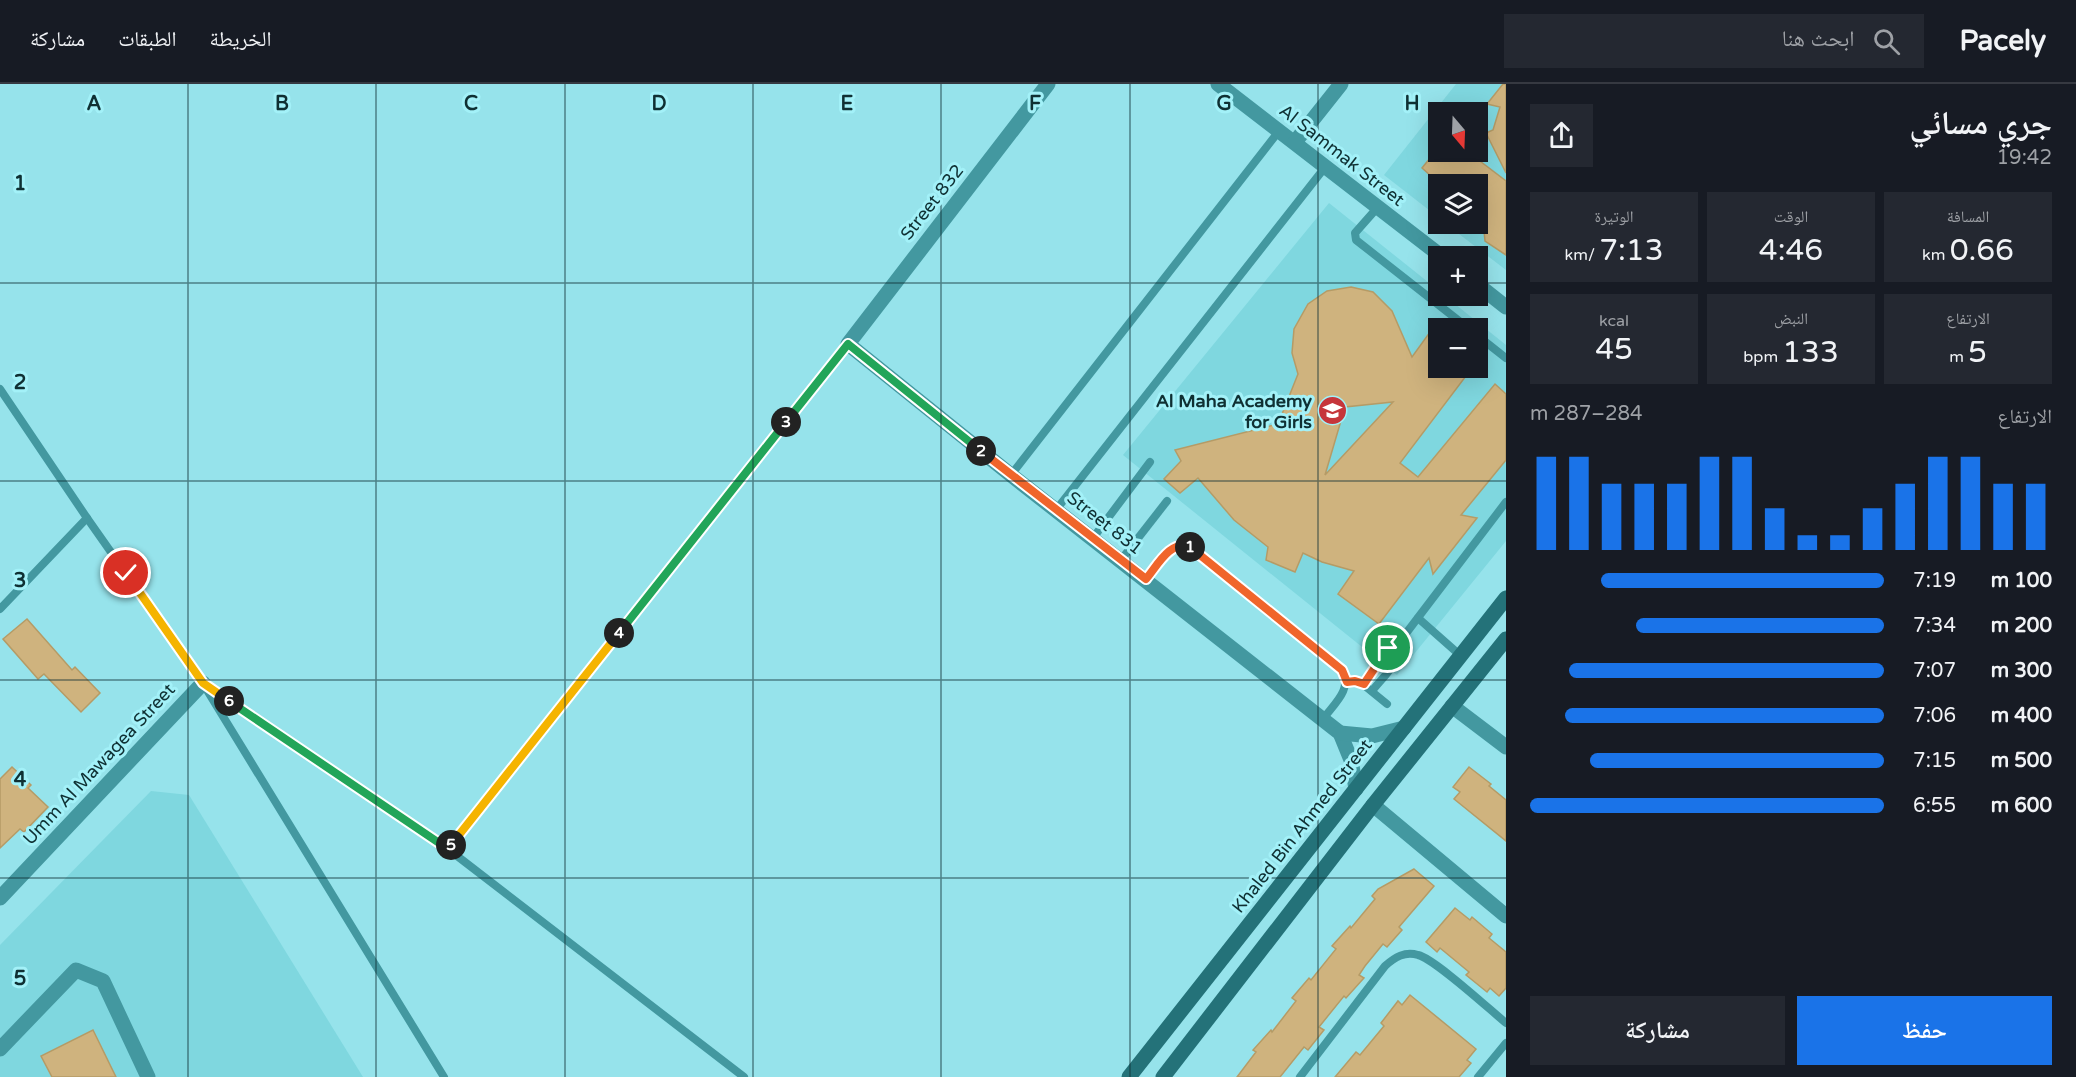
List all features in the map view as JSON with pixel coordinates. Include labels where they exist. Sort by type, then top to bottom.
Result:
[{"type":"main road","name":"Khaled Bin Ahmed Street","points":[[1129,1077],[1506,598]]},
{"type":"main road","points":[[1163,1077],[1373,805],[1506,639]]},
{"type":"street","name":"Street 832","points":[[848,344],[1048,84]]},
{"type":"street","name":"Al Sammak Street","points":[[1218,84],[1428,246]]},
{"type":"street","points":[[1294,142],[1341,84]]},
{"type":"street","points":[[1488,293],[1506,308]]},
{"type":"street","name":"Street 831","points":[[848,344],[1340,733],[1352,760],[1356,789]]},
{"type":"street","name":"Umm Al Mawagea Street","points":[[0,898],[203,683]]},
{"type":"street","points":[[1452,706],[1506,747]]},
{"type":"street","points":[[1340,733],[1372,736],[1404,728]]},
{"type":"street","points":[[1373,805],[1506,916]]},
{"type":"street","points":[[0,1049],[76,970],[104,981],[148,1077]]},
{"type":"lane","points":[[1011,475],[1279,130]]},
{"type":"lane","points":[[1056,510],[1326,166]]},
{"type":"lane","points":[[1378,207],[1354,233],[1356,240],[1455,318]]},
{"type":"lane","points":[[448,849],[848,344]]},
{"type":"lane","points":[[1488,344],[1506,358]]},
{"type":"lane","points":[[0,389],[203,683],[444,1077]]},
{"type":"lane","points":[[1092,538],[1150,462]]},
{"type":"lane","points":[[1121,560],[1167,501]]},
{"type":"lane","points":[[1364,684],[1391,644],[1404,636],[1506,502]]},
{"type":"lane","points":[[0,609],[87,518]]},
{"type":"lane","points":[[1146,579],[1173,548],[1182,544],[1188,546],[1342,670],[1347,682],[1343,692],[1323,719]]},
{"type":"lane","points":[[1418,618],[1461,656]]},
{"type":"lane","points":[[1372,691],[1399,657],[1404,636]]},
{"type":"lane","points":[[1347,682],[1355,681],[1364,684],[1387,704]]},
{"type":"lane","points":[[203,683],[448,849],[744,1077]]},
{"type":"lane","points":[[1300,1077],[1385,966],[1401,955],[1410,953],[1429,959],[1506,1023]]},
{"type":"lane","points":[[1478,1077],[1506,1043]]},
{"type":"shaded area","points":[[1456,84],[1506,84],[1506,270],[1488,256],[1488,246],[1475,246],[1459,234],[1488,234],[1488,174],[1428,174],[1428,209],[1384,175],[1428,119],[1428,162],[1488,162],[1488,102],[1442,102]]},
{"type":"shaded area","name":"Al Maha Academy for Girls","points":[[1329,203],[1428,282],[1428,306],[1457,306],[1472,318],[1428,318],[1428,378],[1488,378],[1488,331],[1506,345],[1506,541],[1397,675],[1123,455]]},
{"type":"shaded area","points":[[151,791],[189,795],[363,1077],[0,1077],[0,945]]},
{"type":"building","points":[[1503,84],[1506,84],[1506,173],[1488,137],[1488,132],[1493,130],[1500,107],[1488,103]]},
{"type":"building","points":[[1428,161],[1481,162],[1506,181],[1506,255],[1485,241],[1484,234],[1488,234],[1488,174],[1429,174],[1422,168]]},
{"type":"building","points":[[1351,287],[1373,292],[1392,311],[1412,357],[1428,335],[1428,378],[1464,378],[1400,463],[1418,477],[1495,384],[1506,394],[1506,460],[1461,515],[1477,518],[1433,574],[1429,558],[1379,624],[1338,594],[1354,571],[1322,562],[1303,553],[1295,572],[1266,560],[1268,547],[1234,520],[1198,478],[1180,493],[1164,479],[1181,461],[1175,450],[1278,424],[1298,374],[1292,353],[1294,329],[1308,304],[1327,291]],"holes":[[[1393,402],[1325,475],[1345,407]]]},
{"type":"building","points":[[27,619],[72,670],[75,667],[100,693],[81,712],[44,674],[38,679],[3,639]]},
{"type":"building","points":[[12,767],[31,785],[28,788],[48,807],[24,832],[20,829],[0,848],[0,779]]},
{"type":"building","points":[[1469,767],[1491,784],[1489,786],[1506,800],[1506,841],[1454,799],[1460,792],[1453,787]]},
{"type":"building","points":[[1414,869],[1434,886],[1399,927],[1402,930],[1387,947],[1383,944],[1365,966],[1359,975],[1364,978],[1346,998],[1344,996],[1319,1027],[1324,1030],[1308,1050],[1304,1047],[1280,1077],[1237,1077],[1256,1052],[1253,1050],[1271,1030],[1272,1032],[1296,1001],[1292,998],[1309,978],[1311,980],[1336,949],[1332,946],[1350,926],[1351,928],[1375,899],[1372,896],[1378,889]]},
{"type":"building","points":[[1455,908],[1470,920],[1472,917],[1492,934],[1489,938],[1506,952],[1506,988],[1499,996],[1490,988],[1487,992],[1466,975],[1469,972],[1440,948],[1437,952],[1426,942]]},
{"type":"building","points":[[1410,995],[1476,1049],[1467,1060],[1471,1063],[1459,1077],[1335,1077],[1356,1052],[1360,1055],[1384,1026],[1381,1023],[1398,1001],[1402,1005]]},
{"type":"building","points":[[93,1030],[116,1077],[52,1077],[41,1056]]},
{"type":"place","name":"Al Maha Academy for Girls","points":[[1333,411]]},
{"type":"route","points":[[126,573],[203,683],[448,849],[848,344],[1011,475],[1146,579],[1173,548],[1182,544],[1188,546],[1342,670],[1347,682],[1355,681],[1364,684],[1388,648]]}]
